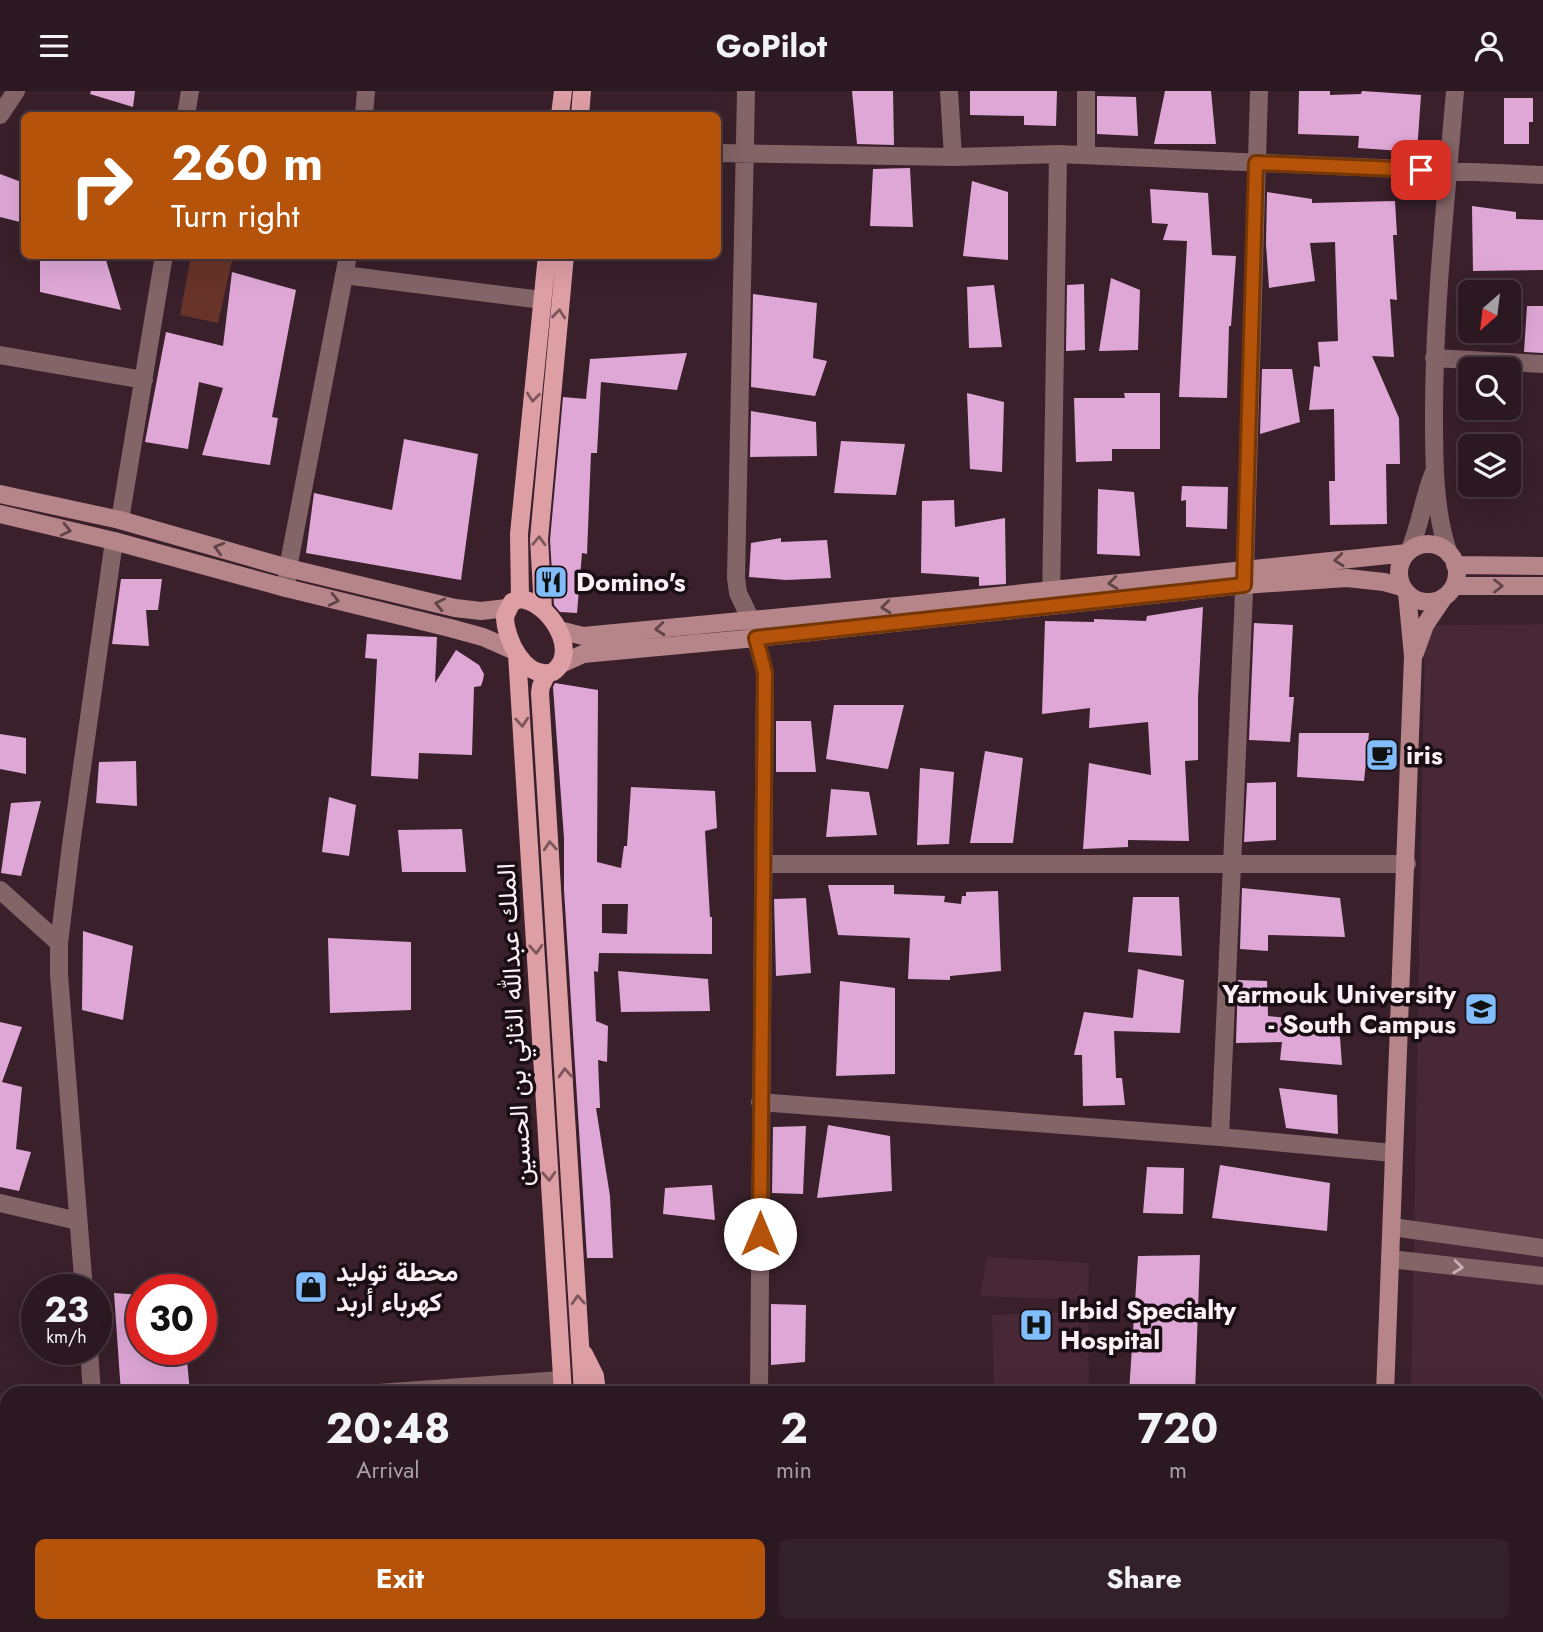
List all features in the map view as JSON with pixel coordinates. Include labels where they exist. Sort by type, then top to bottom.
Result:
[{"type":"main road","points":[[560,112],[563,91]]},
{"type":"main road","points":[[580,112],[582,91]]},
{"type":"main road","points":[[513,604],[528,600],[543,609],[559,630],[563,648],[554,669],[536,671],[516,653],[505,625],[513,604],[547,259]]},
{"type":"main road","points":[[543,609],[539,539],[565,259]]},
{"type":"main road","name":"الملك عبدالله الثاني بن الحسين","points":[[516,653],[562,1386]]},
{"type":"main road","name":"الملك عبدالله الثاني بن الحسين","points":[[554,669],[541,686],[540,693],[583,1386]]},
{"type":"main road","points":[[581,1349],[595,1376],[596,1386]]},
{"type":"street","points":[[0,115],[16,91]]},
{"type":"street","points":[[186,112],[190,91]]},
{"type":"street","points":[[364,112],[366,91]]},
{"type":"street","points":[[746,91],[736,578],[738,593],[751,620],[765,673],[758,1386]]},
{"type":"street","points":[[949,91],[953,157]]},
{"type":"street","points":[[1086,91],[1086,155]]},
{"type":"street","points":[[1220,1137],[1230,864],[1245,578],[1259,91]]},
{"type":"street","points":[[1413,656],[1425,625],[1457,576],[1440,524],[1434,472],[1434,358],[1455,91]]},
{"type":"street","points":[[721,153],[953,157],[1058,153],[1543,176]]},
{"type":"street","points":[[1051,598],[1058,153]]},
{"type":"street","points":[[120,520],[163,259]]},
{"type":"street","points":[[286,588],[347,259]]},
{"type":"street","points":[[344,275],[542,300]]},
{"type":"street","points":[[0,355],[144,380]]},
{"type":"street","points":[[1434,358],[1543,364]]},
{"type":"street","points":[[1385,1386],[1413,656],[1399,569],[1420,524],[1434,472]]},
{"type":"street","points":[[0,494],[120,520],[288,568],[467,610],[513,604]]},
{"type":"street","points":[[0,514],[467,632],[516,653]]},
{"type":"street","points":[[83,1274],[59,975],[60,943],[71,845],[114,541]]},
{"type":"street","points":[[559,630],[583,636],[751,620],[1051,598],[1245,578],[1408,552],[1419,545],[1430,544],[1440,547],[1452,559],[1543,566]]},
{"type":"street","points":[[1245,578],[1365,579],[1404,590],[1425,602],[1449,592],[1543,586]]},
{"type":"street","points":[[554,669],[583,654],[756,638],[1051,598]]},
{"type":"street","points":[[762,864],[1407,864]]},
{"type":"street","points":[[0,890],[60,943]]},
{"type":"street","points":[[760,1102],[1393,1153]]},
{"type":"street","points":[[0,1203],[79,1221]]},
{"type":"street","points":[[1392,1227],[1543,1248]]},
{"type":"street","points":[[1494,1270],[1496,1242]]},
{"type":"street","points":[[1390,1259],[1543,1276]]},
{"type":"street","points":[[90,1365],[92,1386]]},
{"type":"shaded area","points":[[190,259],[232,259],[218,323],[180,315]]},
{"type":"shaded area","name":"Yarmouk University - South Campus","points":[[1543,624],[1543,1386],[1411,1386],[1425,625]]},
{"type":"shaded area","points":[[987,1257],[1089,1263],[1088,1300],[980,1296]]},
{"type":"shaded area","points":[[1088,1311],[1089,1386],[994,1386],[992,1315]]},
{"type":"building","points":[[91,91],[135,91],[133,107],[90,94]]},
{"type":"building","points":[[852,91],[893,91],[894,145],[857,144]]},
{"type":"building","points":[[970,91],[1057,91],[1056,126],[1024,125],[1024,116],[970,115]]},
{"type":"building","points":[[1165,91],[1211,91],[1216,144],[1154,144]]},
{"type":"building","points":[[1299,91],[1330,91],[1330,95],[1361,94],[1362,91],[1421,95],[1417,152],[1358,148],[1359,136],[1298,134]]},
{"type":"building","points":[[1097,96],[1136,97],[1138,136],[1097,134]]},
{"type":"building","points":[[1504,98],[1533,98],[1529,144],[1504,144]]},
{"type":"building","points":[[910,168],[913,227],[870,226],[873,169]]},
{"type":"building","points":[[0,174],[21,182],[21,222],[0,217]]},
{"type":"building","points":[[972,181],[1008,192],[1008,260],[963,256]]},
{"type":"building","points":[[1150,189],[1208,193],[1212,255],[1236,256],[1229,326],[1227,398],[1179,397],[1187,241],[1163,240],[1168,224],[1152,223]]},
{"type":"building","points":[[1267,192],[1312,199],[1312,203],[1395,201],[1397,235],[1393,235],[1397,300],[1390,299],[1394,357],[1372,356],[1399,418],[1400,464],[1386,464],[1387,524],[1330,525],[1329,481],[1335,481],[1334,409],[1309,410],[1314,366],[1320,367],[1318,342],[1338,341],[1335,242],[1310,243],[1315,281],[1269,288]]},
{"type":"building","points":[[1472,206],[1516,212],[1516,219],[1543,220],[1543,270],[1473,271]]},
{"type":"building","points":[[40,259],[103,259],[106,260],[121,310],[40,292]]},
{"type":"building","points":[[232,272],[296,290],[272,417],[278,418],[270,465],[202,455],[223,388],[199,382],[188,449],[145,442],[166,332],[223,346]]},
{"type":"building","points":[[1111,278],[1140,290],[1138,350],[1099,351]]},
{"type":"building","points":[[1084,284],[1085,350],[1066,351],[1067,285]]},
{"type":"building","points":[[994,285],[1002,347],[969,348],[967,287]]},
{"type":"building","points":[[753,294],[817,303],[813,358],[827,361],[815,396],[751,387]]},
{"type":"building","points":[[1527,306],[1543,306],[1543,353],[1524,352]]},
{"type":"building","points":[[687,353],[677,390],[601,382],[597,453],[591,453],[587,554],[582,553],[577,613],[560,612],[554,605],[550,540],[563,397],[586,399],[590,359]]},
{"type":"building","points":[[1262,369],[1292,369],[1300,422],[1260,434]]},
{"type":"building","points":[[967,393],[1004,402],[1002,472],[970,469]]},
{"type":"building","points":[[1124,393],[1160,393],[1160,449],[1112,449],[1112,461],[1076,462],[1074,398],[1125,398]]},
{"type":"building","points":[[751,411],[816,422],[817,456],[750,457]]},
{"type":"building","points":[[404,439],[478,454],[461,580],[306,553],[314,493],[392,510]]},
{"type":"building","points":[[841,441],[905,444],[896,495],[834,493]]},
{"type":"building","points":[[1182,486],[1228,487],[1227,529],[1186,527],[1186,500],[1181,501]]},
{"type":"building","points":[[1098,489],[1134,492],[1140,556],[1097,554]]},
{"type":"building","points":[[954,500],[955,527],[1005,518],[1006,584],[979,586],[979,577],[921,573],[922,501]]},
{"type":"building","points":[[781,538],[781,542],[827,540],[831,578],[786,580],[749,577],[751,543]]},
{"type":"building","points":[[121,579],[162,579],[158,610],[146,610],[149,646],[112,644]]},
{"type":"building","points":[[1203,607],[1198,760],[1185,761],[1189,841],[1128,840],[1128,847],[1083,849],[1089,763],[1151,775],[1148,722],[1089,728],[1090,708],[1042,714],[1045,621],[1146,621],[1147,616]]},
{"type":"building","points":[[1254,623],[1293,625],[1289,697],[1294,697],[1290,742],[1249,740]]},
{"type":"building","points":[[367,634],[437,637],[435,683],[456,650],[479,665],[484,674],[481,686],[474,687],[472,755],[419,753],[418,779],[371,776],[377,659],[365,658]]},
{"type":"building","points":[[555,683],[598,690],[597,862],[621,868],[624,846],[627,846],[631,787],[715,791],[717,828],[705,831],[712,917],[712,954],[599,953],[598,972],[594,971],[596,1021],[608,1026],[607,1062],[598,1060],[600,1108],[596,1108],[610,1196],[613,1258],[587,1258],[553,687]],"holes":[[[602,904],[628,904],[627,934],[602,933]]]},
{"type":"building","points":[[834,705],[904,705],[888,769],[826,759]]},
{"type":"building","points":[[776,721],[811,721],[816,772],[776,772]]},
{"type":"building","points":[[1299,733],[1369,733],[1364,781],[1297,777]]},
{"type":"building","points":[[0,734],[26,738],[26,774],[0,769]]},
{"type":"building","points":[[985,751],[1023,758],[1013,843],[970,843]]},
{"type":"building","points":[[136,761],[137,806],[96,803],[99,762]]},
{"type":"building","points":[[920,768],[954,772],[949,844],[917,845]]},
{"type":"building","points":[[1276,782],[1276,840],[1244,842],[1247,783]]},
{"type":"building","points":[[831,789],[869,792],[877,835],[826,837]]},
{"type":"building","points":[[329,797],[356,805],[349,856],[322,852]]},
{"type":"building","points":[[41,801],[21,876],[1,873],[11,803]]},
{"type":"building","points":[[462,829],[466,872],[402,872],[398,830]]},
{"type":"building","points":[[828,885],[894,885],[894,894],[945,896],[944,902],[961,904],[962,896],[966,896],[966,892],[998,891],[1001,971],[950,976],[950,980],[908,979],[910,938],[838,935]]},
{"type":"building","points":[[1242,888],[1340,898],[1345,937],[1268,935],[1268,951],[1240,949]]},
{"type":"building","points":[[1133,897],[1179,897],[1182,956],[1128,952]]},
{"type":"building","points":[[806,898],[811,973],[776,976],[774,899]]},
{"type":"building","points":[[83,931],[133,946],[123,1020],[82,1010]]},
{"type":"building","points":[[328,938],[411,942],[411,1010],[330,1013]]},
{"type":"building","points":[[1138,969],[1184,980],[1180,1033],[1114,1031],[1116,1078],[1122,1078],[1125,1105],[1083,1106],[1082,1055],[1074,1055],[1084,1012],[1133,1018]]},
{"type":"building","points":[[618,971],[708,979],[710,1011],[621,1012]]},
{"type":"building","points":[[1238,980],[1267,981],[1268,1016],[1339,1023],[1342,1065],[1280,1060],[1282,1042],[1236,1043]]},
{"type":"building","points":[[840,981],[895,988],[895,1074],[836,1076]]},
{"type":"building","points":[[0,1022],[22,1027],[2,1082],[22,1087],[16,1149],[31,1152],[19,1191],[0,1187]]},
{"type":"building","points":[[1279,1088],[1337,1095],[1338,1134],[1286,1128]]},
{"type":"building","points":[[828,1125],[890,1136],[892,1191],[817,1198]]},
{"type":"building","points":[[806,1126],[803,1194],[772,1193],[773,1127]]},
{"type":"building","points":[[1220,1165],[1330,1183],[1327,1231],[1212,1218]]},
{"type":"building","points":[[1147,1167],[1184,1168],[1183,1214],[1143,1213]]},
{"type":"building","points":[[712,1185],[715,1220],[663,1214],[665,1188]]},
{"type":"building","points":[[1200,1255],[1195,1386],[1129,1386],[1138,1256]]},
{"type":"building","points":[[114,1293],[126,1294],[126,1365],[187,1365],[189,1386],[121,1386]]},
{"type":"building","points":[[771,1304],[806,1305],[805,1362],[771,1365]]},
{"type":"place","name":"Domino's","points":[[551,582]]},
{"type":"place","name":"iris","points":[[1382,755]]},
{"type":"place","name":"Yarmouk University - South Campus","points":[[1481,1009]]},
{"type":"place","name":"محطة توليد كهرباء أربد","points":[[311,1287]]},
{"type":"place","name":"Irbid Specialty Hospital","points":[[1036,1325]]},
{"type":"route","points":[[760,1234],[765,673],[756,638],[1244,585],[1256,163],[1421,170]]}]
